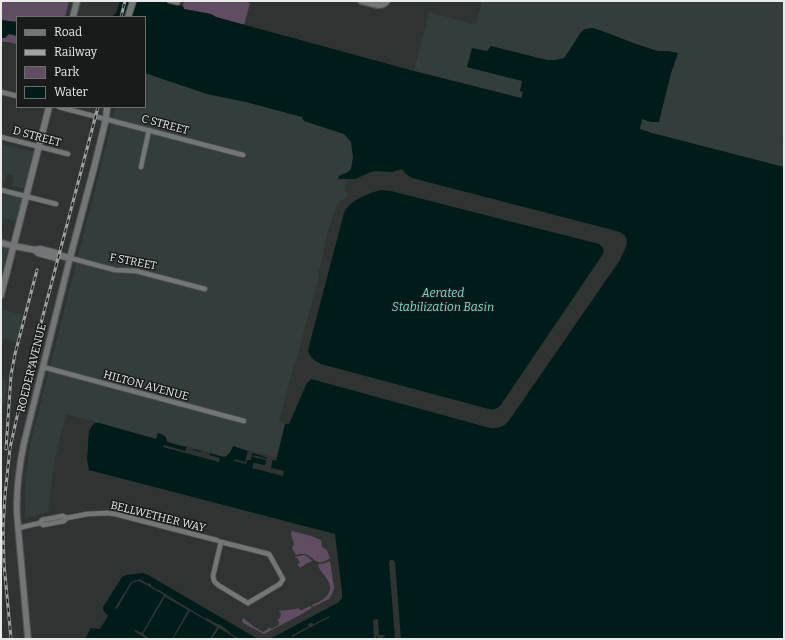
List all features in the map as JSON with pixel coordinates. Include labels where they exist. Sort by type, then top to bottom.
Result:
[{"type":"main road","points":[[73,16],[77,1]]},
{"type":"main road","points":[[128,16],[132,1]]},
{"type":"main road","points":[[1,294],[50,108]]},
{"type":"main road","name":"ROEDER AVENUE","points":[[70,258],[94,168],[106,119],[107,108]]},
{"type":"main road","name":"F STREET","points":[[14,246],[35,250],[38,253],[56,258],[58,255],[70,258]]},
{"type":"street","points":[[169,1],[178,4]]},
{"type":"street","points":[[361,1],[380,6],[386,3]]},
{"type":"street","points":[[1,93],[16,96]]},
{"type":"street","name":"C STREET","points":[[63,108],[243,155]]},
{"type":"street","points":[[141,167],[149,130]]},
{"type":"street","name":"D STREET","points":[[1,137],[68,154]]},
{"type":"street","points":[[1,190],[56,204]]},
{"type":"street","name":"F STREET","points":[[1,243],[14,246]]},
{"type":"street","name":"F STREET","points":[[70,258],[115,270],[136,271],[205,289]]},
{"type":"street","name":"ROEDER AVENUE","points":[[28,639],[18,528],[17,496],[21,457],[70,258]]},
{"type":"street","name":"HILTON AVENUE","points":[[43,367],[244,421]]},
{"type":"street","name":"BELLWETHER WAY","points":[[18,528],[40,523],[43,525],[64,521],[67,518],[107,512],[269,554],[283,579],[280,584],[248,603],[218,585],[213,580],[213,574],[222,542]]},
{"type":"shaded area","points":[[482,1],[784,1],[784,136],[782,144],[784,145],[784,167],[640,129],[642,119],[651,122],[675,63],[668,51],[658,51],[593,28],[585,29],[581,32],[564,58],[547,60],[487,51],[467,67],[523,81],[520,91],[523,92],[522,98],[414,71],[429,12],[476,25]]},
{"type":"shaded area","points":[[146,73],[207,94],[246,102],[302,117],[304,121],[344,134],[351,141],[353,157],[351,169],[339,176],[338,179],[349,180],[344,187],[346,188],[345,190],[349,196],[338,202],[327,234],[318,273],[318,280],[279,422],[285,424],[278,458],[233,446],[230,453],[224,457],[66,414],[55,457],[48,512],[25,518],[26,478],[30,445],[115,108],[146,108]]},
{"type":"shaded area","points":[[1,144],[34,152],[25,189],[12,186],[14,176],[7,174],[1,194]]},
{"type":"shaded area","points":[[1,194],[22,198],[16,221],[1,217]]},
{"type":"shaded area","points":[[1,247],[8,249],[1,277]]},
{"type":"shaded area","points":[[3,310],[23,315],[16,342],[1,338],[1,317]]},
{"type":"shaded area","points":[[1,379],[7,380],[5,404],[1,403]]},
{"type":"green space","points":[[1,1],[69,1],[65,16],[16,16],[16,22],[1,20]]},
{"type":"green space","points":[[184,1],[243,1],[250,3],[244,25],[216,17],[211,14],[184,9]]},
{"type":"green space","points":[[9,34],[16,36],[16,44],[1,42],[1,38],[5,38]]},
{"type":"green space","points":[[292,531],[321,540],[322,547],[327,550],[330,558],[320,562],[307,555],[296,555],[292,548],[294,544],[291,534]]},
{"type":"green space","points":[[304,555],[312,561],[300,568],[297,564],[300,563],[295,557]]},
{"type":"green space","points":[[330,561],[334,587],[333,592],[329,599],[313,607],[312,605],[323,599],[330,590],[328,581],[318,564]]},
{"type":"green space","points":[[310,606],[312,608],[264,634],[243,623],[242,621],[243,618],[263,632],[269,627],[271,629],[279,625],[279,621],[277,620],[280,618],[281,613],[278,611],[298,608],[302,610]]},
{"type":"water","points":[[120,1],[163,1],[183,6],[184,9],[211,14],[216,17],[414,71],[521,98],[523,92],[520,91],[522,81],[467,67],[472,48],[487,51],[491,46],[547,60],[555,60],[564,58],[581,32],[585,29],[593,28],[658,51],[678,53],[671,73],[659,122],[651,122],[642,119],[640,129],[784,167],[784,639],[401,639],[395,562],[390,560],[394,639],[270,639],[339,602],[342,598],[335,534],[89,470],[87,459],[89,431],[95,423],[156,439],[158,433],[160,433],[165,437],[167,442],[224,457],[230,453],[233,446],[276,461],[285,424],[289,424],[307,383],[311,379],[490,428],[502,426],[508,422],[620,260],[627,243],[626,237],[622,233],[412,178],[402,169],[392,172],[375,171],[355,179],[338,179],[339,176],[351,169],[353,157],[351,142],[344,134],[304,121],[302,117],[246,102],[207,94],[146,73],[146,16],[112,16],[116,13]]},
{"type":"water","points":[[1,20],[16,22],[16,36],[9,34],[5,38],[1,38]]},
{"type":"water","name":"Aerated Stabilization Basin","points":[[382,190],[391,191],[602,246],[604,251],[603,254],[500,406],[496,409],[489,409],[321,364],[311,357],[308,350],[344,213],[350,204],[371,193]]},
{"type":"water","points":[[143,573],[258,639],[85,639],[91,628],[100,629],[108,616],[103,610],[103,607],[122,577],[126,575]]},
{"type":"pier","points":[[164,445],[185,451],[187,446],[194,448],[193,450],[201,452],[202,450],[210,453],[209,455],[220,458],[219,462],[163,447]]},
{"type":"pier","points":[[248,450],[253,451],[251,460],[247,460],[246,464],[234,461],[235,459],[245,462]]},
{"type":"pier","points":[[254,455],[267,459],[268,456],[273,458],[271,468],[284,471],[283,476],[252,468],[254,463],[266,464],[266,460],[253,457]]},
{"type":"pier","points":[[140,579],[148,584],[151,584],[151,586],[206,619],[207,618],[219,624],[240,639],[237,639],[219,628],[212,639],[210,639],[217,627],[190,611],[172,639],[188,610],[165,597],[143,634],[150,639],[147,639],[134,631],[135,630],[142,633],[164,595],[139,581],[132,583],[117,609],[115,608],[131,582]]},
{"type":"pier","points":[[329,616],[330,617],[292,637],[291,636],[309,626],[308,624],[314,624]]},
{"type":"pier","points":[[378,619],[379,635],[385,635],[383,639],[378,639],[378,637],[376,637],[376,639],[374,639],[373,620]]},
{"type":"railway","points":[[121,16],[125,1]]},
{"type":"railway","points":[[11,639],[4,564],[3,529],[10,448],[21,399],[98,108]]},
{"type":"railway","points":[[6,449],[11,375],[37,270]]}]
